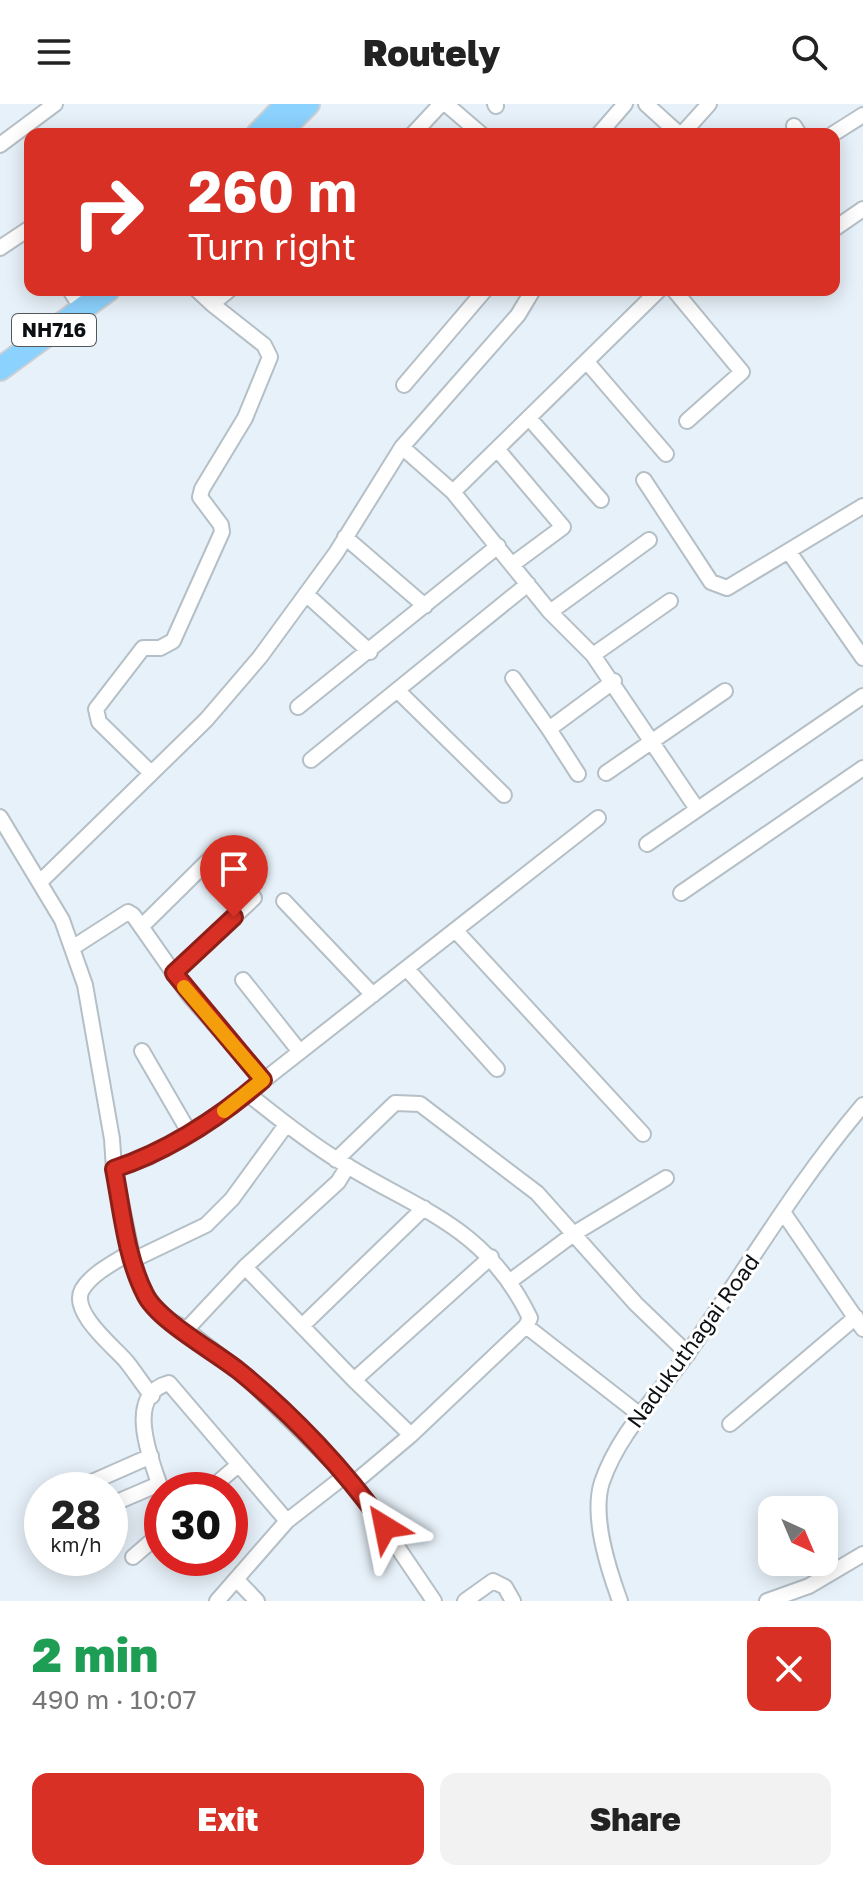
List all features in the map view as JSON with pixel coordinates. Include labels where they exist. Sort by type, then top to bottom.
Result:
[{"type":"highway","points":[[264,128],[288,104]]},
{"type":"highway","points":[[284,128],[308,104]]},
{"type":"highway","name":"NH716","points":[[0,351],[73,296]]},
{"type":"highway","name":"NH716","points":[[0,369],[100,296]]},
{"type":"street","points":[[0,145],[55,104]]},
{"type":"street","points":[[419,128],[444,104],[474,128]]},
{"type":"street","points":[[610,128],[625,104]]},
{"type":"street","points":[[646,104],[673,128]]},
{"type":"street","points":[[686,128],[709,104]]},
{"type":"street","points":[[840,130],[863,115]]},
{"type":"street","points":[[840,225],[863,209]]},
{"type":"street","points":[[0,248],[24,232]]},
{"type":"street","points":[[151,773],[99,722],[96,709],[143,648],[160,648],[173,641],[222,532],[221,525],[200,497],[202,489],[245,418],[270,357],[264,345],[203,296]]},
{"type":"street","points":[[212,304],[222,296]]},
{"type":"street","points":[[404,385],[480,296]]},
{"type":"street","points":[[40,882],[206,720],[260,657],[345,537],[402,447],[518,315],[529,296]]},
{"type":"street","points":[[453,492],[653,296]]},
{"type":"street","points":[[679,296],[742,372],[687,421]]},
{"type":"street","points":[[587,362],[666,454]]},
{"type":"street","points":[[529,418],[601,500]]},
{"type":"street","points":[[402,447],[453,492],[550,612],[593,655],[614,681],[697,809]]},
{"type":"street","points":[[497,449],[563,527],[513,564]]},
{"type":"street","points":[[644,480],[711,582],[727,588],[863,506]]},
{"type":"street","points":[[345,537],[425,606]]},
{"type":"street","points":[[550,612],[649,540]]},
{"type":"street","points":[[298,707],[498,546]]},
{"type":"street","points":[[789,552],[863,658]]},
{"type":"street","points":[[311,760],[528,584]]},
{"type":"street","points":[[306,594],[370,652]]},
{"type":"street","points":[[593,655],[670,601]]},
{"type":"street","points":[[513,678],[578,774]]},
{"type":"street","points":[[549,729],[614,681]]},
{"type":"street","points":[[397,690],[504,795]]},
{"type":"street","points":[[606,773],[725,691]]},
{"type":"street","points":[[647,844],[797,745],[863,696]]},
{"type":"street","points":[[681,893],[863,768]]},
{"type":"street","points":[[0,817],[62,920],[85,985],[112,1139],[114,1169],[132,1256],[145,1296],[163,1317],[186,1330],[241,1372],[350,1479],[434,1601]]},
{"type":"street","points":[[114,1169],[149,1157],[248,1094],[598,818]]},
{"type":"street","points":[[142,926],[217,852]]},
{"type":"street","points":[[174,973],[254,898]]},
{"type":"street","points":[[284,901],[373,995]]},
{"type":"street","points":[[72,948],[128,912],[263,1080]]},
{"type":"street","points":[[456,931],[643,1134]]},
{"type":"street","points":[[407,969],[497,1069]]},
{"type":"street","points":[[243,980],[300,1052]]},
{"type":"street","points":[[142,1051],[189,1132]]},
{"type":"street","points":[[217,1601],[287,1521],[411,1435],[526,1326],[530,1318],[491,1257],[453,1224],[342,1163],[286,1125],[248,1094]]},
{"type":"street","points":[[186,1330],[245,1267],[338,1182],[342,1163],[395,1103],[420,1104],[537,1193],[618,1285],[688,1354]]},
{"type":"street","name":"Nadukuthagai Road","points":[[619,1600],[601,1539],[601,1484],[639,1414],[688,1354],[820,1155],[863,1105]]},
{"type":"street","points":[[152,1396],[124,1358],[101,1338],[80,1302],[81,1292],[96,1275],[132,1256],[206,1225],[232,1199],[286,1125]]},
{"type":"street","points":[[509,1282],[575,1233],[666,1178]]},
{"type":"street","points":[[303,1325],[424,1208]]},
{"type":"street","points":[[730,1424],[859,1323],[783,1212]]},
{"type":"street","points":[[354,1380],[491,1257]]},
{"type":"street","points":[[245,1267],[411,1435]]},
{"type":"street","points":[[526,1326],[639,1414]]},
{"type":"street","points":[[156,1472],[143,1424],[152,1396],[161,1385],[174,1386],[237,1466],[287,1521]]},
{"type":"street","points":[[115,1472],[151,1456]]},
{"type":"street","points":[[230,1472],[237,1466]]},
{"type":"street","points":[[133,1557],[144,1548]]},
{"type":"street","points":[[767,1601],[803,1595],[863,1554]]},
{"type":"street","points":[[237,1580],[257,1601]]},
{"type":"street","points":[[465,1601],[493,1581],[505,1587],[513,1601]]},
{"type":"slow traffic","points":[[184,987],[263,1080],[224,1111]]},
{"type":"route","points":[[234,917],[174,973],[189,995],[263,1080],[227,1109],[149,1157],[114,1169],[133,1260],[145,1296],[163,1317],[184,1328],[241,1372],[354,1483],[385,1527]]}]
